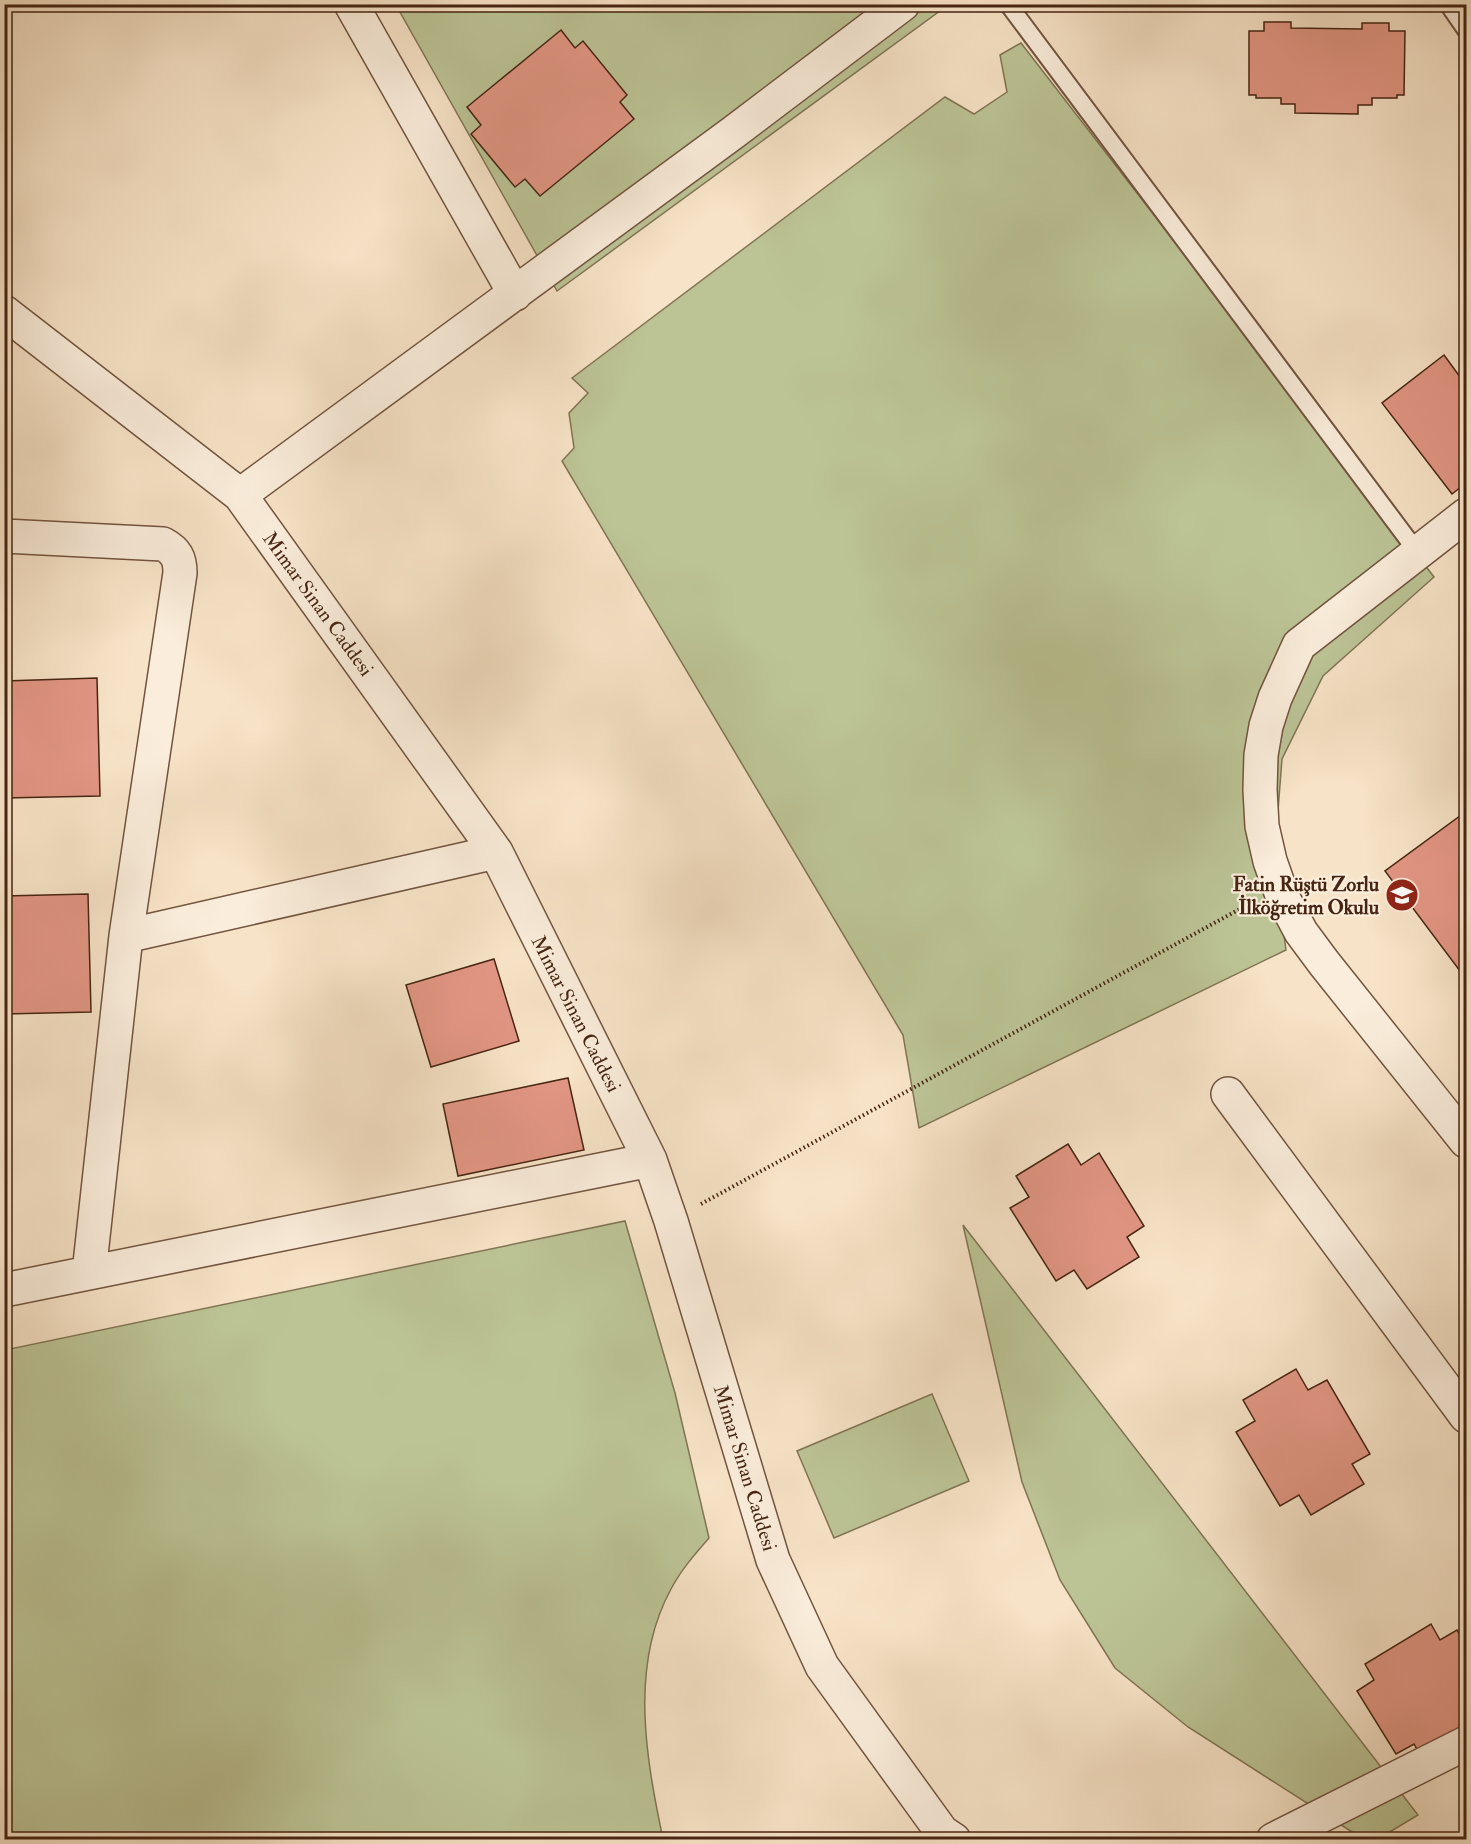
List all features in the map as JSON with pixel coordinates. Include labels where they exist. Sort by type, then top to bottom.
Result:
[{"type":"street","points":[[351,4],[514,294]]},
{"type":"street","points":[[240,495],[903,4]]},
{"type":"street","name":"Mimar Sinan Caddesi","points":[[4,312],[240,495],[496,852],[650,1160],[671,1221],[773,1560],[822,1666],[942,1832],[954,1839]]},
{"type":"street","points":[[1467,515],[1299,645],[1282,680],[1266,726],[1261,755],[1260,790],[1262,826],[1270,861],[1301,932],[1467,1141]]},
{"type":"street","points":[[4,536],[155,543],[170,548],[180,562],[126,936],[89,1273]]},
{"type":"street","points":[[126,936],[496,852]]},
{"type":"street","points":[[1228,1095],[1467,1416]]},
{"type":"street","points":[[4,1290],[650,1160]]},
{"type":"street","points":[[1273,1839],[1467,1743]]},
{"type":"lane","points":[[1008,4],[1418,553]]},
{"type":"lane","points":[[1448,4],[1467,30]]},
{"type":"path","points":[[671,1221],[1280,887]]},
{"type":"green space","points":[[396,5],[948,5],[557,291]]},
{"type":"green space","points":[[1021,43],[1434,577],[1323,676],[1282,759],[1274,862],[1286,950],[919,1128],[903,1035],[562,461],[574,448],[569,413],[588,393],[572,378],[945,97],[974,114],[1007,92],[1000,55]]},
{"type":"green space","points":[[625,1221],[675,1393],[709,1538],[693,1556],[671,1589],[658,1619],[650,1649],[645,1712],[647,1745],[663,1839],[5,1839],[5,1350]]},
{"type":"green space","points":[[963,1225],[1418,1815],[1378,1839],[1363,1839],[1188,1727],[1115,1668],[1060,1580],[1022,1482]]},
{"type":"green space","points":[[932,1394],[969,1481],[834,1538],[797,1451]]},
{"type":"building","points":[[1264,22],[1291,22],[1291,28],[1362,29],[1362,23],[1389,23],[1389,31],[1405,31],[1404,95],[1397,95],[1397,98],[1372,98],[1372,105],[1358,105],[1358,114],[1295,113],[1295,104],[1281,104],[1281,98],[1256,98],[1256,95],[1249,95],[1249,31],[1264,31]]},
{"type":"building","points":[[561,30],[575,48],[583,41],[627,95],[620,102],[634,119],[540,196],[525,179],[515,187],[471,134],[481,125],[467,107]]},
{"type":"building","points":[[1444,355],[1466,385],[1466,483],[1452,494],[1382,403]]},
{"type":"building","points":[[97,678],[100,796],[4,798],[4,681]]},
{"type":"building","points":[[1464,813],[1466,815],[1466,979],[1385,871]]},
{"type":"building","points":[[88,894],[91,1012],[4,1014],[4,896]]},
{"type":"building","points":[[494,959],[519,1041],[431,1067],[406,985]]},
{"type":"building","points":[[568,1078],[584,1150],[458,1176],[443,1104]]},
{"type":"building","points":[[1068,1144],[1081,1165],[1099,1153],[1144,1226],[1127,1237],[1139,1257],[1087,1289],[1074,1270],[1056,1281],[1010,1208],[1029,1197],[1016,1176]]},
{"type":"building","points":[[1296,1369],[1308,1390],[1327,1380],[1370,1454],[1352,1464],[1364,1484],[1311,1515],[1299,1495],[1280,1506],[1236,1432],[1255,1421],[1243,1400]]},
{"type":"building","points":[[1431,1624],[1440,1640],[1457,1630],[1466,1646],[1466,1733],[1423,1760],[1414,1744],[1396,1754],[1357,1691],[1374,1680],[1365,1664]]},
{"type":"place","name":"Fatin Rüştü Zorlu İlköğretim Okulu","points":[[1402,895]]}]
